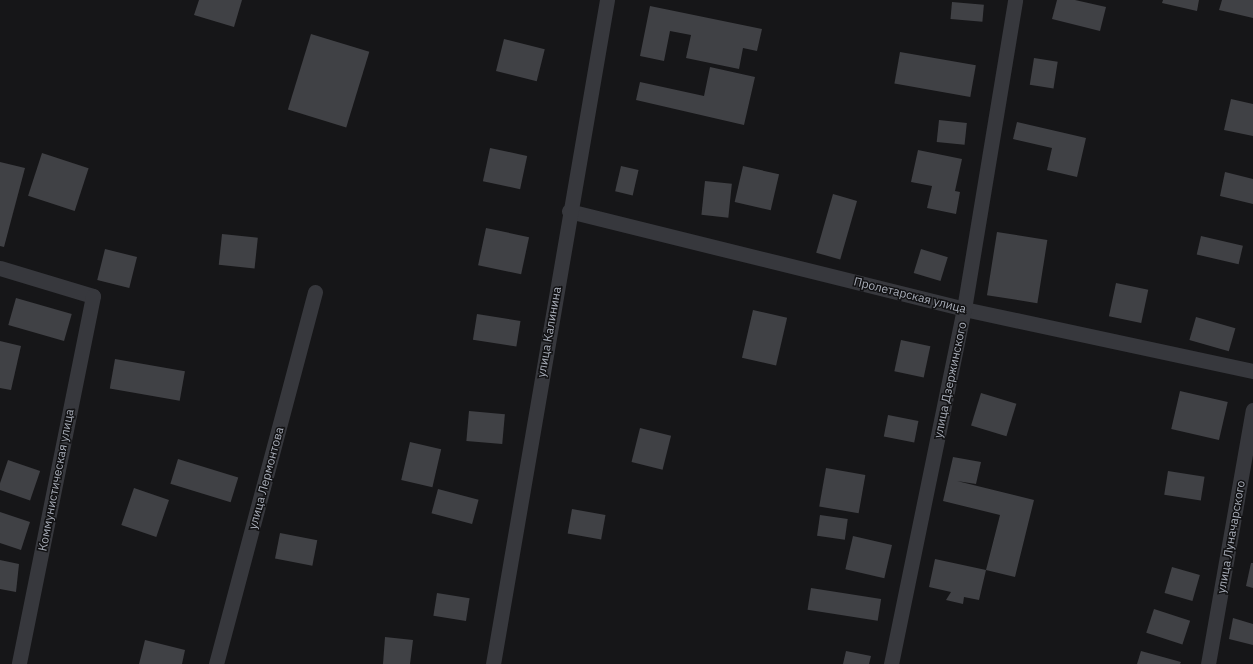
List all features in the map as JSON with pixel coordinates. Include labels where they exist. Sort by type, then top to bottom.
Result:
[{"type":"street","name":"улица Калинина","points":[[493,664],[569,211],[607,0]]},
{"type":"street","name":"улица Дзержинского","points":[[891,664],[964,309],[1015,0]]},
{"type":"street","name":"Пролетарская улица","points":[[569,211],[964,309],[1253,371]]},
{"type":"street","name":"Коммунистическая улица","points":[[0,268],[93,296],[19,664]]},
{"type":"street","name":"улица Лермонтова","points":[[216,664],[315,292]]},
{"type":"street","name":"улица Луначарского","points":[[1208,664],[1253,410]]},
{"type":"building","points":[[199,0],[242,0],[234,27],[194,15]]},
{"type":"building","points":[[1057,0],[1075,0],[1106,7],[1100,31],[1052,19]]},
{"type":"building","points":[[1163,0],[1199,0],[1197,11],[1162,3]]},
{"type":"building","points":[[1222,0],[1253,0],[1253,18],[1219,10]]},
{"type":"building","points":[[952,2],[984,5],[982,22],[951,19]]},
{"type":"building","points":[[650,6],[762,29],[757,51],[743,48],[739,69],[686,58],[691,35],[670,31],[664,61],[640,56]]},
{"type":"building","points":[[311,34],[369,52],[346,127],[288,110]]},
{"type":"building","points":[[504,39],[545,49],[537,81],[496,71]]},
{"type":"building","points":[[900,52],[976,65],[970,97],[894,84]]},
{"type":"building","points":[[1034,58],[1058,62],[1053,88],[1030,85]]},
{"type":"building","points":[[710,67],[755,77],[744,125],[636,100],[640,82],[704,96]]},
{"type":"building","points":[[1231,99],[1253,104],[1253,136],[1224,130]]},
{"type":"building","points":[[939,120],[967,123],[965,145],[937,142]]},
{"type":"building","points":[[1017,122],[1086,138],[1077,177],[1047,170],[1052,148],[1013,139]]},
{"type":"building","points":[[490,148],[527,156],[520,189],[483,181]]},
{"type":"building","points":[[918,150],[962,159],[955,191],[960,192],[956,214],[927,208],[932,186],[911,182]]},
{"type":"building","points":[[42,153],[89,168],[75,211],[28,196]]},
{"type":"building","points":[[0,162],[25,168],[4,247],[0,246]]},
{"type":"building","points":[[621,166],[639,170],[633,195],[615,191]]},
{"type":"building","points":[[743,166],[779,174],[771,210],[735,202]]},
{"type":"building","points":[[1225,172],[1253,179],[1253,204],[1220,196]]},
{"type":"building","points":[[705,181],[732,184],[728,218],[701,215]]},
{"type":"building","points":[[833,194],[857,201],[840,260],[816,253]]},
{"type":"building","points":[[486,228],[529,237],[521,274],[478,265]]},
{"type":"building","points":[[997,232],[1047,240],[1037,303],[987,295]]},
{"type":"building","points":[[222,234],[258,238],[255,269],[219,265]]},
{"type":"building","points":[[1201,236],[1243,246],[1239,264],[1197,255]]},
{"type":"building","points":[[105,249],[137,257],[129,288],[97,280]]},
{"type":"building","points":[[921,249],[948,257],[940,281],[914,273]]},
{"type":"building","points":[[1116,283],[1148,290],[1141,323],[1109,316]]},
{"type":"building","points":[[16,298],[72,314],[64,341],[8,325]]},
{"type":"building","points":[[753,310],[787,318],[776,366],[742,358]]},
{"type":"building","points":[[477,314],[520,321],[516,347],[473,340]]},
{"type":"building","points":[[1196,317],[1235,328],[1229,351],[1189,340]]},
{"type":"building","points":[[901,340],[930,346],[924,378],[894,371]]},
{"type":"building","points":[[0,341],[21,346],[11,390],[0,388]]},
{"type":"building","points":[[115,359],[185,371],[180,401],[110,389]]},
{"type":"building","points":[[1180,391],[1228,402],[1219,440],[1171,429]]},
{"type":"building","points":[[981,393],[1016,404],[1006,436],[971,426]]},
{"type":"building","points":[[469,411],[505,414],[502,444],[466,441]]},
{"type":"building","points":[[888,415],[918,421],[914,443],[884,437]]},
{"type":"building","points":[[640,428],[671,436],[663,470],[632,462]]},
{"type":"building","points":[[410,442],[441,449],[432,487],[401,480]]},
{"type":"building","points":[[953,457],[981,462],[976,484],[957,481],[1034,500],[1015,577],[986,570],[1000,515],[943,501]]},
{"type":"building","points":[[178,459],[238,477],[231,502],[170,484]]},
{"type":"building","points":[[8,460],[40,471],[30,500],[0,490],[0,483]]},
{"type":"building","points":[[826,468],[865,475],[859,513],[819,506]]},
{"type":"building","points":[[1168,471],[1205,477],[1201,500],[1164,495]]},
{"type":"building","points":[[134,488],[169,500],[156,537],[121,525]]},
{"type":"building","points":[[438,489],[479,500],[472,524],[432,513]]},
{"type":"building","points":[[572,509],[605,515],[601,540],[568,534]]},
{"type":"building","points":[[0,512],[30,522],[21,550],[0,543]]},
{"type":"building","points":[[820,515],[848,519],[845,540],[817,536]]},
{"type":"building","points":[[280,533],[317,540],[312,566],[275,559]]},
{"type":"building","points":[[853,536],[892,545],[884,578],[845,569]]},
{"type":"building","points":[[935,559],[986,570],[979,600],[964,597],[963,604],[946,600],[951,592],[929,587]]},
{"type":"building","points":[[0,560],[19,564],[16,592],[0,589]]},
{"type":"building","points":[[1251,563],[1253,563],[1253,588],[1246,586]]},
{"type":"building","points":[[1172,567],[1200,575],[1192,601],[1165,593]]},
{"type":"building","points":[[811,588],[881,599],[878,621],[808,610]]},
{"type":"building","points":[[437,593],[470,598],[466,621],[433,616]]},
{"type":"building","points":[[1154,609],[1190,621],[1182,645],[1146,633]]},
{"type":"building","points":[[1233,618],[1253,624],[1253,645],[1229,639]]},
{"type":"building","points":[[385,637],[413,640],[410,664],[383,664]]},
{"type":"building","points":[[145,640],[185,650],[182,664],[139,664]]},
{"type":"building","points":[[846,651],[871,656],[869,664],[843,664]]},
{"type":"building","points":[[1141,651],[1181,662],[1180,664],[1137,664]]}]
